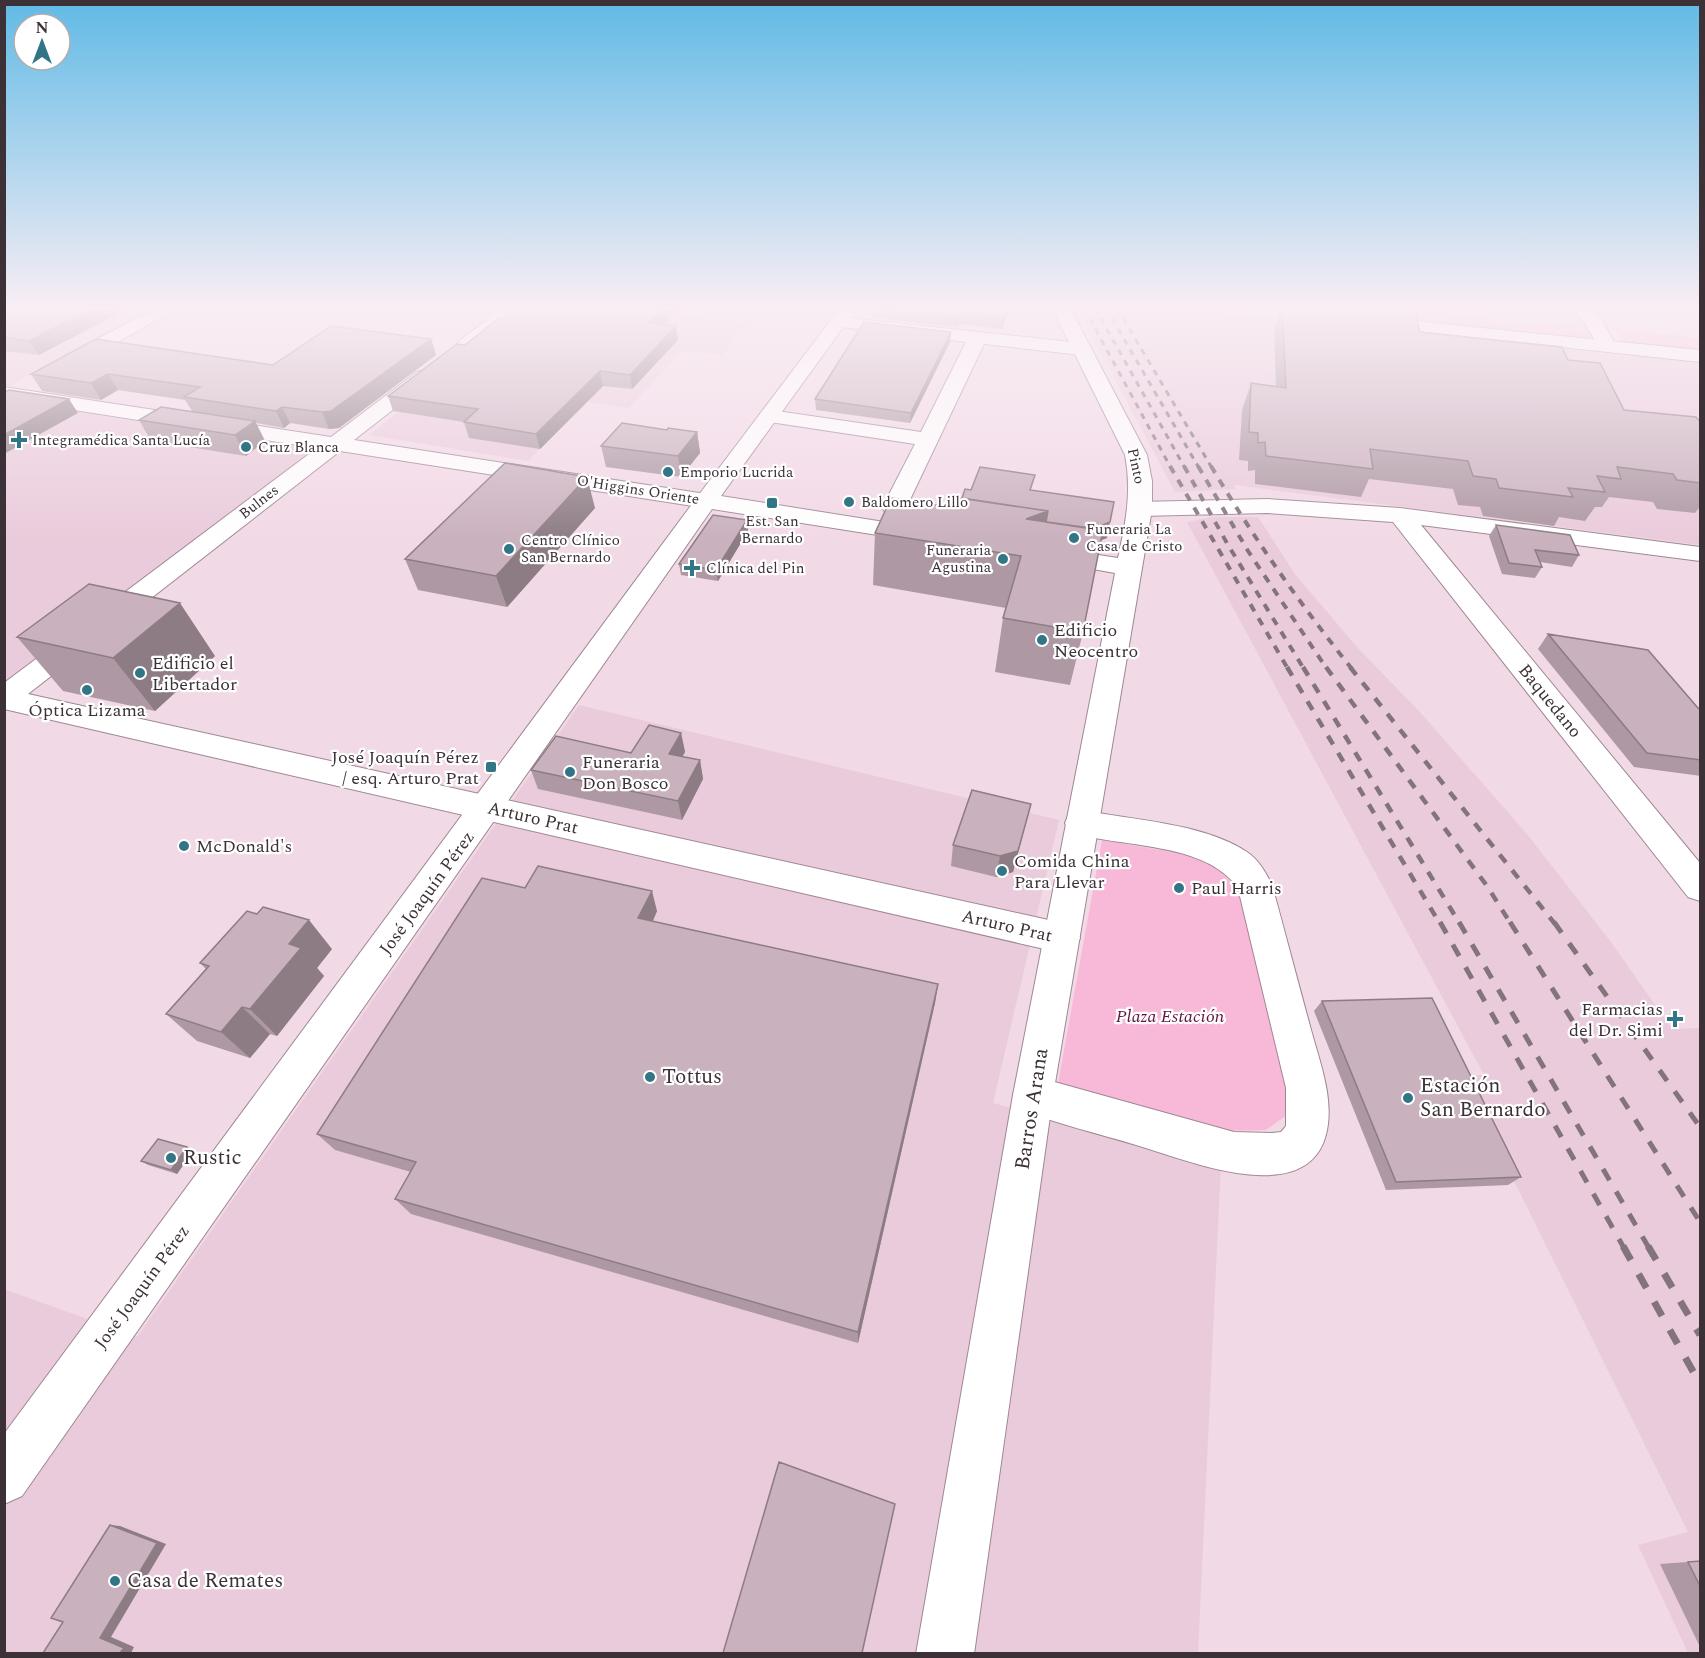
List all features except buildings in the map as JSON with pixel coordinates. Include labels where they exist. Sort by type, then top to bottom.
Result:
[{"type":"street","points":[[6,394],[23,385]]},
{"type":"street","name":"Bulnes","points":[[4,699],[413,385]]},
{"type":"street","name":"José Joaquín Pérez","points":[[4,1478],[488,808],[706,501],[792,385]]},
{"type":"street","points":[[894,508],[954,385]]},
{"type":"street","name":"Pinto","points":[[1100,385],[1136,455],[1141,481],[1140,509],[1128,567]]},
{"type":"street","name":"O'Higgins Oriente","points":[[6,394],[944,538]]},
{"type":"street","points":[[770,416],[927,439]]},
{"type":"street","points":[[1140,509],[1267,506],[1400,515],[1701,554]]},
{"type":"street","name":"Baquedano","points":[[1400,515],[1701,887]]},
{"type":"street","points":[[1025,551],[1128,567]]},
{"type":"street","name":"Barros Arana","points":[[945,1653],[980,1445],[1033,1095],[1128,567]]},
{"type":"street","name":"Arturo Prat","points":[[4,699],[1062,938]]},
{"type":"street","points":[[1033,1095],[1234,1153],[1271,1154],[1286,1151],[1302,1142],[1306,1133],[1309,1115],[1306,1088],[1255,885],[1247,873],[1236,862],[1206,848],[1081,823]]},
{"type":"shaded area","points":[[431,385],[650,385],[629,408],[587,402],[528,461],[369,435]]},
{"type":"shaded area","points":[[1118,385],[1700,385],[1700,545],[1234,485],[1236,489],[1175,492]]},
{"type":"shaded area","points":[[5,401],[316,448],[5,686]]},
{"type":"shaded area","points":[[1212,517],[1258,517],[1295,574],[1356,646],[1419,711],[1527,834],[1611,942],[1672,1029],[1700,1028],[1700,1653],[1688,1653],[1638,1545],[1688,1532],[1462,1076],[1484,1075],[1187,522]]},
{"type":"shaded area","points":[[579,705],[1059,820],[993,1103],[1221,1164],[1198,1653],[5,1653],[4,1289],[137,1337]]},
{"type":"green space","name":"Plaza Estación","points":[[1102,840],[1183,854],[1218,868],[1238,890],[1290,1083],[1287,1115],[1266,1130],[1210,1131],[1057,1089]]},
{"type":"railway","points":[[1126,385],[1171,468]]},
{"type":"railway","points":[[1139,385],[1185,468]]},
{"type":"railway","points":[[1151,385],[1199,468]]},
{"type":"railway","points":[[1163,385],[1212,468]]},
{"type":"railway","points":[[1170,466],[1288,669]]},
{"type":"railway","points":[[1184,466],[1228,545],[1304,669]]},
{"type":"railway","points":[[1198,466],[1248,551],[1327,669]]},
{"type":"railway","points":[[1211,466],[1243,519],[1278,570],[1352,669]]},
{"type":"railway","points":[[1287,667],[1440,924]]},
{"type":"railway","points":[[1303,667],[1460,924]]},
{"type":"railway","points":[[1326,667],[1487,886],[1511,924]]},
{"type":"railway","points":[[1350,667],[1555,924]]},
{"type":"railway","points":[[1440,922],[1624,1248]]},
{"type":"railway","points":[[1459,922],[1649,1248]]},
{"type":"railway","points":[[1510,922],[1700,1222]]},
{"type":"railway","points":[[1554,922],[1700,1127]]},
{"type":"railway","points":[[1623,1246],[1700,1384]]},
{"type":"railway","points":[[1648,1246],[1700,1335]]},
{"type":"place","name":"Integramédica Santa Lucía","points":[[19,440]]},
{"type":"place","name":"Cruz Blanca","points":[[246,447]]},
{"type":"place","name":"Emporio Lucrida","points":[[668,472]]},
{"type":"place","name":"Baldomero Lillo","points":[[849,502]]},
{"type":"place","name":"Est. San Bernardo","points":[[772,503]]},
{"type":"place","name":"Funeraria La Casa de Cristo","points":[[1074,538]]},
{"type":"place","name":"Centro Clínico San Bernardo","points":[[509,549]]},
{"type":"place","name":"Funeraria Agustina","points":[[1003,559]]},
{"type":"place","name":"Clínica del Pin","points":[[692,568]]},
{"type":"place","name":"Edificio Neocentro","points":[[1042,640]]},
{"type":"place","name":"Edificio el Libertador","points":[[140,673]]},
{"type":"place","name":"Óptica Lizama","points":[[87,690]]},
{"type":"place","name":"José Joaquín Pérez / esq. Arturo Prat","points":[[491,767]]},
{"type":"place","name":"Funeraria Don Bosco","points":[[570,772]]},
{"type":"place","name":"McDonald's","points":[[184,846]]},
{"type":"place","name":"Comida China Para Llevar","points":[[1002,871]]},
{"type":"place","name":"Paul Harris","points":[[1179,888]]},
{"type":"place","name":"Farmacias del Dr. Simi","points":[[1675,1019]]},
{"type":"place","name":"Tottus","points":[[650,1077]]},
{"type":"place","name":"Estación San Bernardo","points":[[1408,1098]]},
{"type":"place","name":"Rustic","points":[[171,1158]]},
{"type":"place","name":"Casa de Remates","points":[[115,1581]]}]
